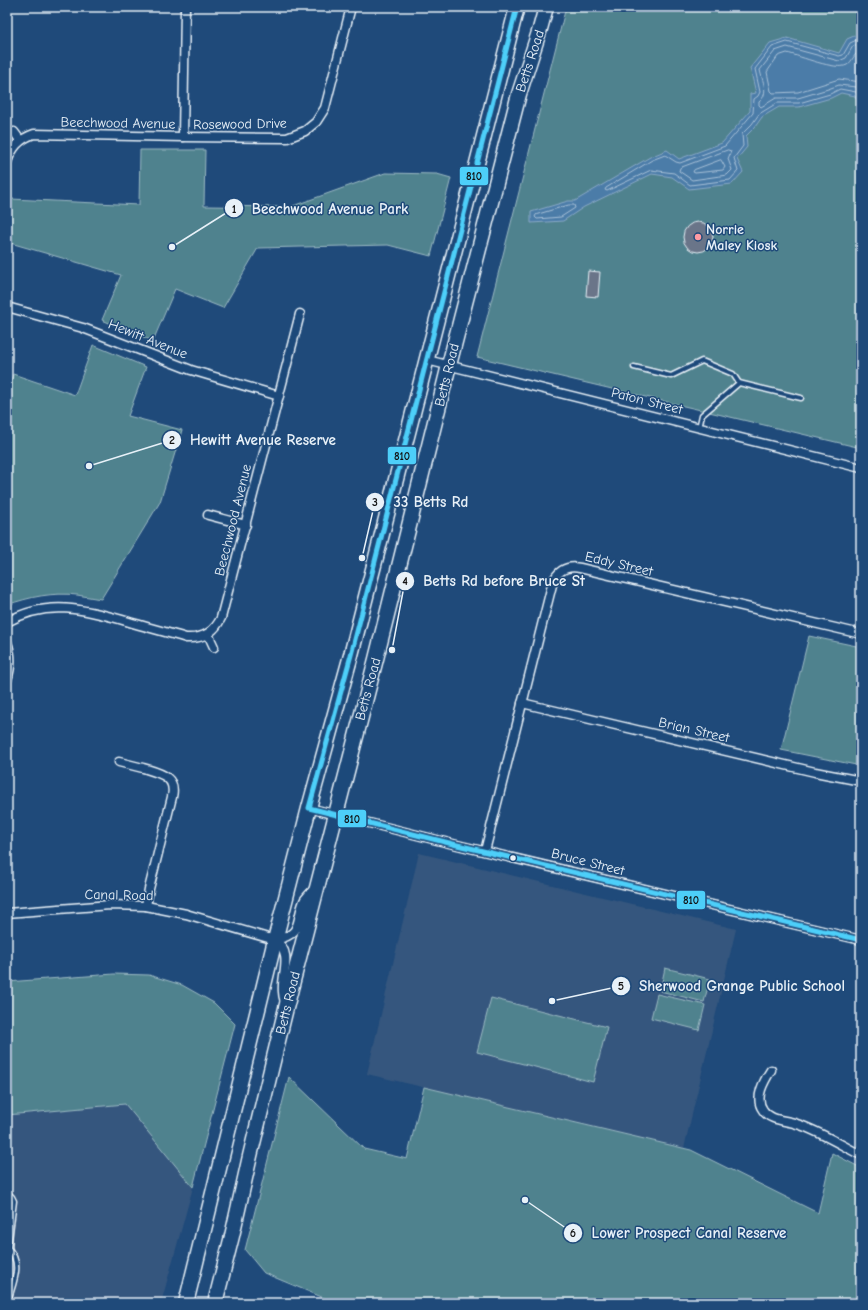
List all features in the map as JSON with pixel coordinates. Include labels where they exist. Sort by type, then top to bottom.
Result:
[{"type":"highway","name":"Betts Road","points":[[186,1303],[275,940],[351,655],[517,7]]},
{"type":"highway","name":"Betts Road","points":[[216,1303],[286,1008],[376,659],[449,365],[519,94],[546,7]]},
{"type":"street","name":"Beechwood Avenue","points":[[20,140],[28,136],[39,134],[182,138],[185,7]]},
{"type":"street","name":"Rosewood Drive","points":[[182,138],[287,138],[305,131],[316,122],[325,108],[351,7]]},
{"type":"street","points":[[7,162],[13,148],[20,140],[14,132]]},
{"type":"street","name":"Hewitt Avenue","points":[[7,306],[83,328],[122,342],[147,354],[185,368],[279,396]]},
{"type":"street","name":"Beechwood Avenue","points":[[208,634],[216,628],[221,618],[300,314]]},
{"type":"street","name":"Paton Street","points":[[427,360],[861,468]]},
{"type":"street","points":[[208,515],[246,525]]},
{"type":"street","name":"Eddy Street","points":[[485,851],[554,579],[562,571],[571,567],[580,568],[861,634]]},
{"type":"street","points":[[7,622],[19,615],[46,609],[67,608],[92,611],[186,638],[198,638],[208,634],[214,647]]},
{"type":"street","points":[[7,642],[10,650],[11,661],[7,680]]},
{"type":"street","name":"Brian Street","points":[[522,703],[815,772],[861,781]]},
{"type":"street","points":[[119,762],[160,773],[167,778],[175,780],[146,906]]},
{"type":"street","name":"Bruce Street","points":[[310,808],[861,940]]},
{"type":"street","points":[[275,940],[286,938],[293,933],[299,922],[304,900],[317,887]]},
{"type":"street","name":"Canal Road","points":[[7,913],[110,905],[146,906],[186,914],[275,940]]},
{"type":"street","points":[[275,940],[281,944],[284,952],[285,965],[282,992],[286,1008]]},
{"type":"street","points":[[771,1070],[763,1084],[759,1098],[760,1106],[765,1113],[770,1116],[801,1125],[861,1155]]},
{"type":"lane","points":[[634,367],[671,376],[702,361],[733,374],[739,383],[801,398]]},
{"type":"lane","points":[[699,428],[702,415],[739,383]]},
{"type":"lane","points":[[7,1192],[14,1201],[8,1248],[14,1257],[17,1268],[10,1298],[7,1301]]},
{"type":"shaded area","points":[[419,853],[736,929],[684,1148],[367,1074]]},
{"type":"shaded area","points":[[125,1104],[193,1187],[161,1303],[7,1303],[7,1115]]},
{"type":"green space","points":[[566,7],[861,7],[861,448],[477,357]]},
{"type":"green space","points":[[140,150],[205,150],[204,206],[290,207],[385,173],[437,174],[451,178],[431,256],[388,245],[258,248],[223,308],[175,289],[153,341],[102,320],[121,275],[7,242],[7,213],[11,199],[139,205]]},
{"type":"green space","points":[[93,345],[146,367],[128,416],[182,430],[160,502],[101,599],[80,595],[59,594],[32,598],[7,605],[7,397],[13,374],[75,395]]},
{"type":"green space","points":[[809,636],[861,647],[861,766],[781,750]]},
{"type":"green space","points":[[665,968],[710,979],[704,1002],[660,991]]},
{"type":"green space","points":[[114,974],[149,975],[182,985],[214,1003],[235,1024],[193,1187],[125,1104],[7,1115],[7,982]]},
{"type":"green space","points":[[657,994],[705,1005],[699,1030],[651,1018]]},
{"type":"green space","points":[[491,998],[607,1027],[593,1082],[477,1052]]},
{"type":"green space","points":[[289,1077],[364,1149],[407,1159],[424,1087],[691,1150],[818,1213],[832,1153],[861,1168],[861,1303],[336,1303],[264,1273],[245,1250]]},
{"type":"water","points":[[861,33],[861,106],[855,96],[841,93],[831,98],[799,107],[779,107],[762,117],[746,136],[747,147],[737,159],[743,172],[732,184],[689,189],[672,177],[652,174],[584,207],[563,221],[531,223],[531,212],[568,201],[575,201],[650,157],[667,150],[679,159],[722,143],[750,111],[750,94],[756,93],[750,68],[770,43],[787,38],[839,53],[847,39]]},
{"type":"building","name":"Norrie Maley Kiosk","points":[[698,222],[704,223],[712,231],[712,243],[704,251],[698,252],[692,251],[684,243],[683,237],[684,231],[692,223]]},
{"type":"building","points":[[588,271],[600,272],[598,297],[586,296]]},
{"type":"transit line","name":"810","points":[[517,7],[351,655],[309,808],[453,844],[861,940]]},
{"type":"place","name":"Norrie Maley Kiosk","points":[[698,237]]},
{"type":"place","name":"Beechwood Avenue Park","points":[[172,247]]},
{"type":"place","name":"Hewitt Avenue Reserve","points":[[89,466]]},
{"type":"place","name":"33 Betts Rd","points":[[362,558]]},
{"type":"place","name":"Betts Rd before Bruce St","points":[[392,650]]},
{"type":"place","name":"Sherwood Grange Public School","points":[[552,1001]]},
{"type":"place","name":"Lower Prospect Canal Reserve","points":[[525,1200]]}]
